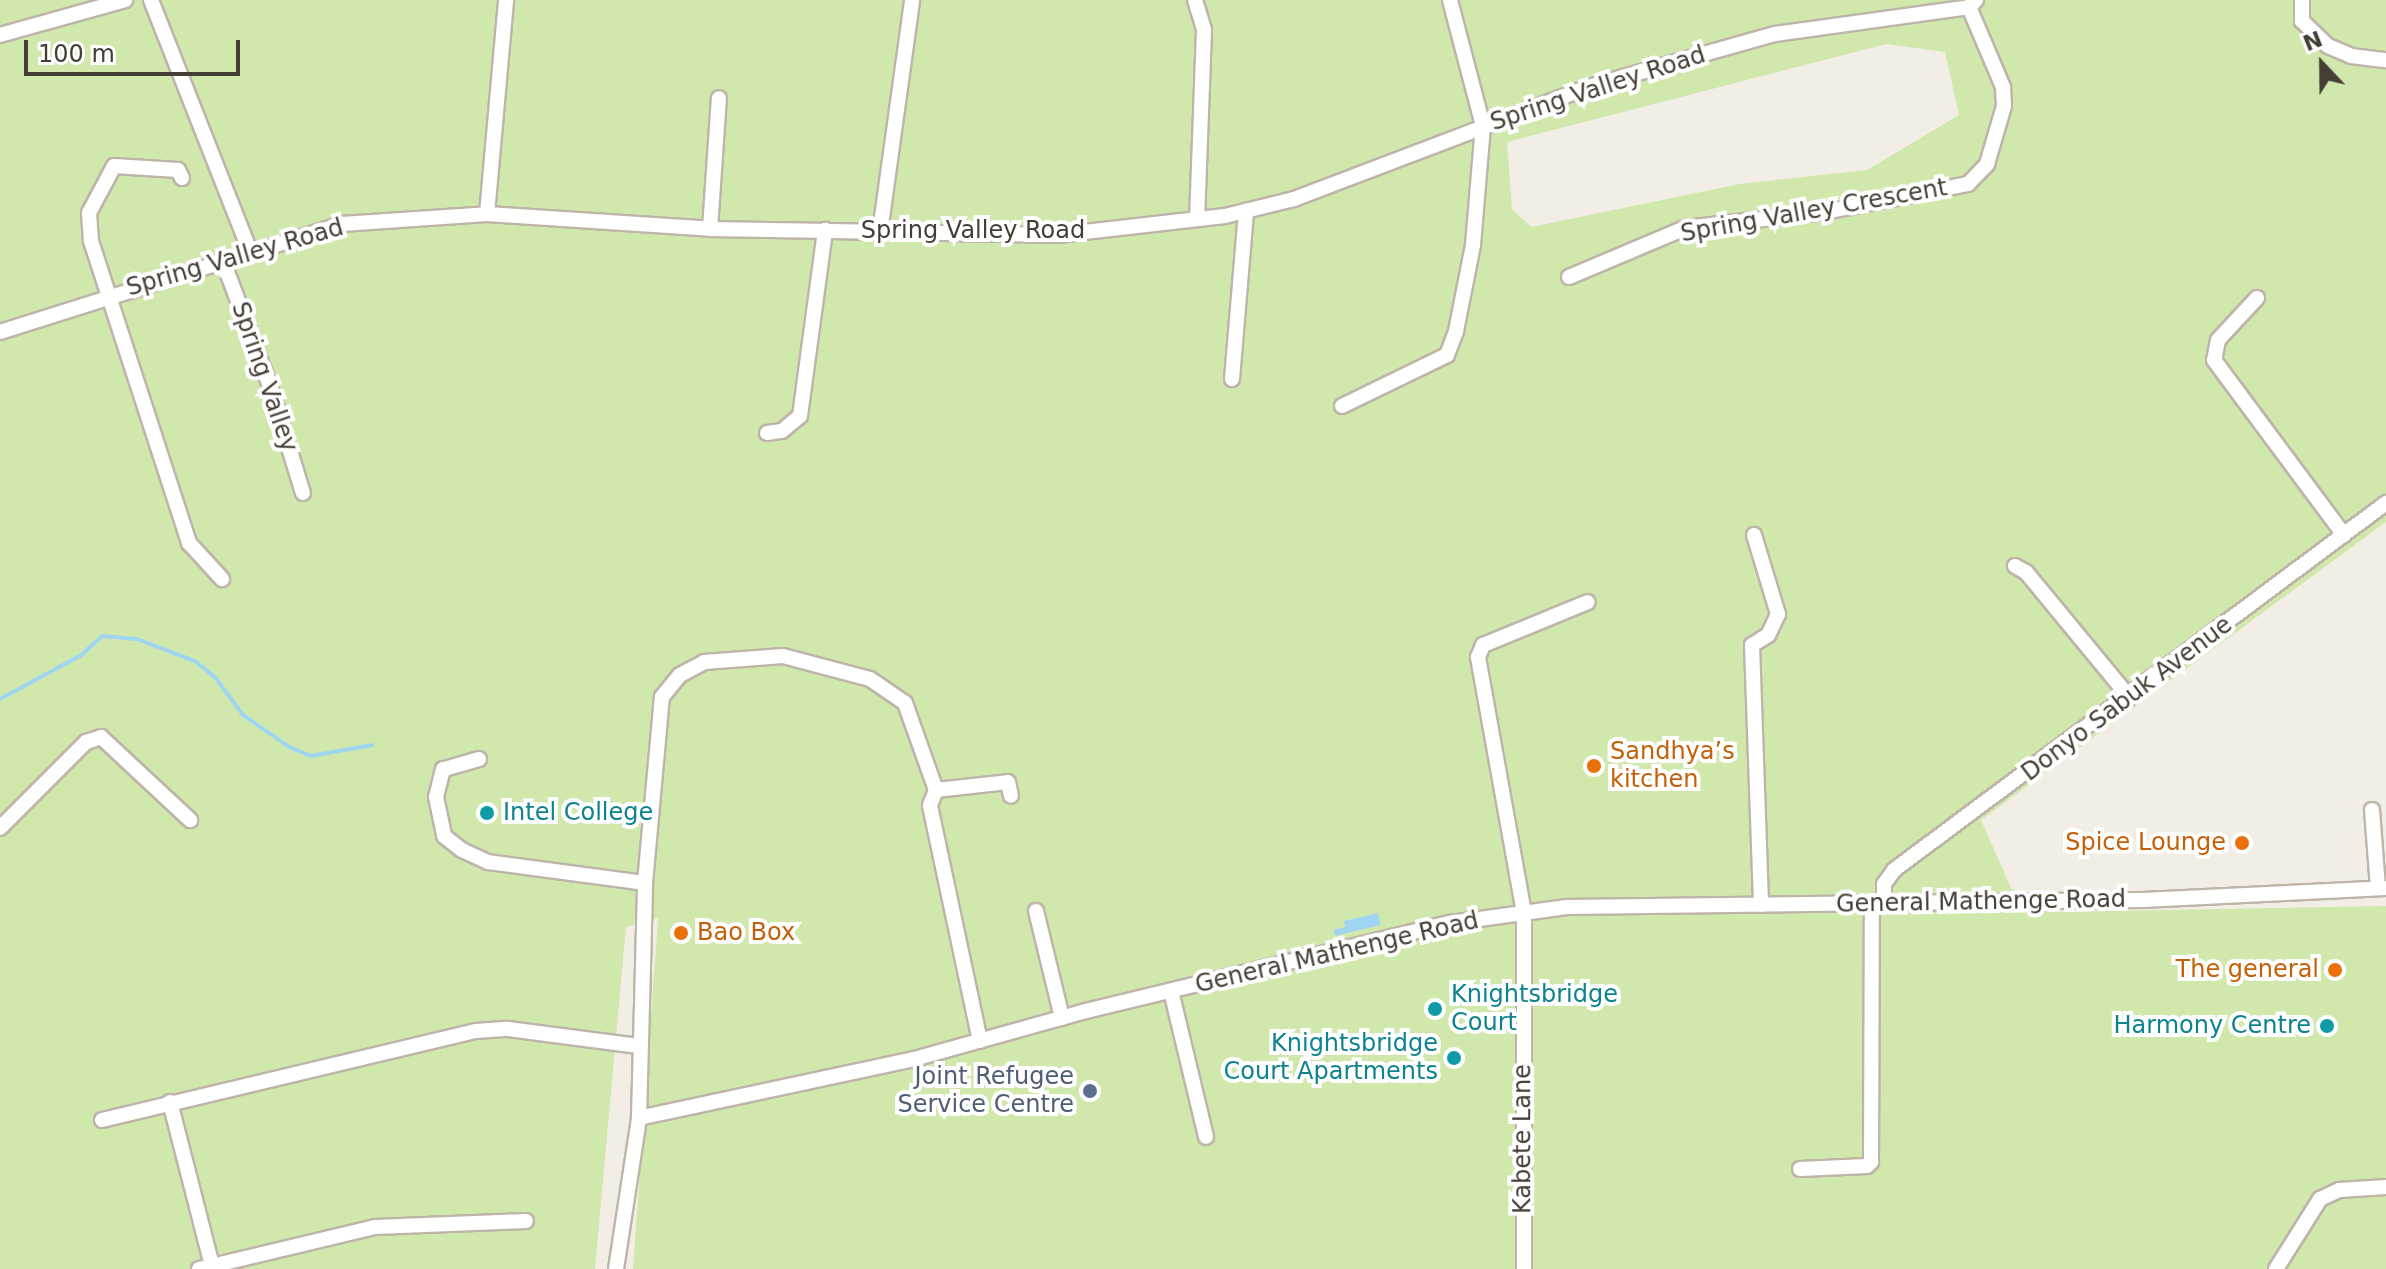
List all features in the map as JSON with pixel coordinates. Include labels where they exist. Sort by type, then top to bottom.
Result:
[{"type":"street","points":[[0,35],[125,0]]},
{"type":"street","points":[[151,0],[249,249]]},
{"type":"street","points":[[487,214],[506,0]]},
{"type":"street","points":[[880,232],[912,0]]},
{"type":"street","points":[[1195,0],[1204,30],[1197,217]]},
{"type":"street","points":[[1342,406],[1447,355],[1473,245],[1483,126],[1450,0]]},
{"type":"street","points":[[2302,0],[2302,21],[2328,46],[2386,60]]},
{"type":"street","name":"Spring Valley Road","points":[[0,332],[108,295],[223,261],[249,249],[342,224],[487,214],[710,229],[1058,235],[1246,211],[1294,199],[1589,87],[1775,34],[1972,4]]},
{"type":"street","name":"Spring Valley Crescent","points":[[1569,277],[1685,228],[1825,212],[1968,184],[1987,164],[2004,106],[2003,87],[1972,4]]},
{"type":"street","points":[[710,229],[719,98]]},
{"type":"street","points":[[182,178],[178,170],[114,166],[89,213],[91,241],[189,543],[222,579]]},
{"type":"street","points":[[1232,379],[1246,211]]},
{"type":"street","points":[[767,433],[782,431],[800,416],[825,230]]},
{"type":"street","name":"Spring Valley","points":[[223,261],[270,386],[303,493]]},
{"type":"street","points":[[2257,298],[2218,340],[2214,360],[2344,535]]},
{"type":"street","name":"Donyo Sabuk Avenue","points":[[1800,1169],[1867,1166],[1871,1162],[1878,904],[1884,884],[1894,870],[2130,698],[2386,503]]},
{"type":"street","points":[[1754,535],[1778,614],[1768,635],[1752,645],[1761,905]]},
{"type":"street","points":[[2015,566],[2026,572],[2130,698]]},
{"type":"street","name":"Kabete Lane","points":[[1524,1269],[1524,913],[1478,657],[1483,645],[1588,602]]},
{"type":"street","points":[[616,1269],[639,1118],[645,883],[662,697],[680,675],[704,662],[783,656],[881,685],[905,703],[936,790],[930,805],[933,825],[980,1041]]},
{"type":"street","points":[[0,828],[86,742],[101,737],[169,805],[190,820]]},
{"type":"street","points":[[479,759],[443,769],[436,797],[444,836],[462,850],[488,862],[645,883]]},
{"type":"street","points":[[936,790],[1008,782],[1011,796]]},
{"type":"street","points":[[2372,810],[2382,888]]},
{"type":"street","name":"General Mathenge Road","points":[[639,1118],[980,1041],[1450,923],[1567,907],[2143,900],[2382,888]]},
{"type":"street","points":[[1036,911],[1062,1018]]},
{"type":"street","points":[[1171,991],[1206,1137]]},
{"type":"street","points":[[102,1120],[476,1031],[508,1029],[639,1046]]},
{"type":"street","points":[[170,1102],[206,1267],[375,1227],[526,1221]]},
{"type":"street","points":[[2276,1269],[2320,1199],[2339,1190],[2386,1187]]},
{"type":"green space","points":[[0,0],[2386,0],[2386,522],[1981,820],[2011,888],[2054,912],[2386,906],[2386,1269],[633,1269],[658,918],[626,927],[595,1269],[0,1269]],"holes":[[[1886,44],[1945,52],[1959,115],[1867,170],[1740,184],[1531,227],[1512,209],[1507,142]]]},
{"type":"water","points":[[1378,913],[1381,925],[1335,936],[1334,930],[1345,927],[1344,921]]},
{"type":"waterway","points":[[0,699],[80,656],[102,636],[137,639],[195,661],[215,677],[243,715],[289,747],[311,756],[372,745]]},
{"type":"place","name":"Sandhya’s kitchen","points":[[1594,766]]},
{"type":"place","name":"Intel College","points":[[487,813]]},
{"type":"place","name":"Spice Lounge","points":[[2242,843]]},
{"type":"place","name":"Bao Box","points":[[681,933]]},
{"type":"place","name":"The general","points":[[2335,970]]},
{"type":"place","name":"Knightsbridge Court","points":[[1435,1009]]},
{"type":"place","name":"Harmony Centre","points":[[2327,1026]]},
{"type":"place","name":"Knightsbridge Court Apartments","points":[[1454,1058]]},
{"type":"place","name":"Joint Refugee Service Centre","points":[[1090,1091]]}]
